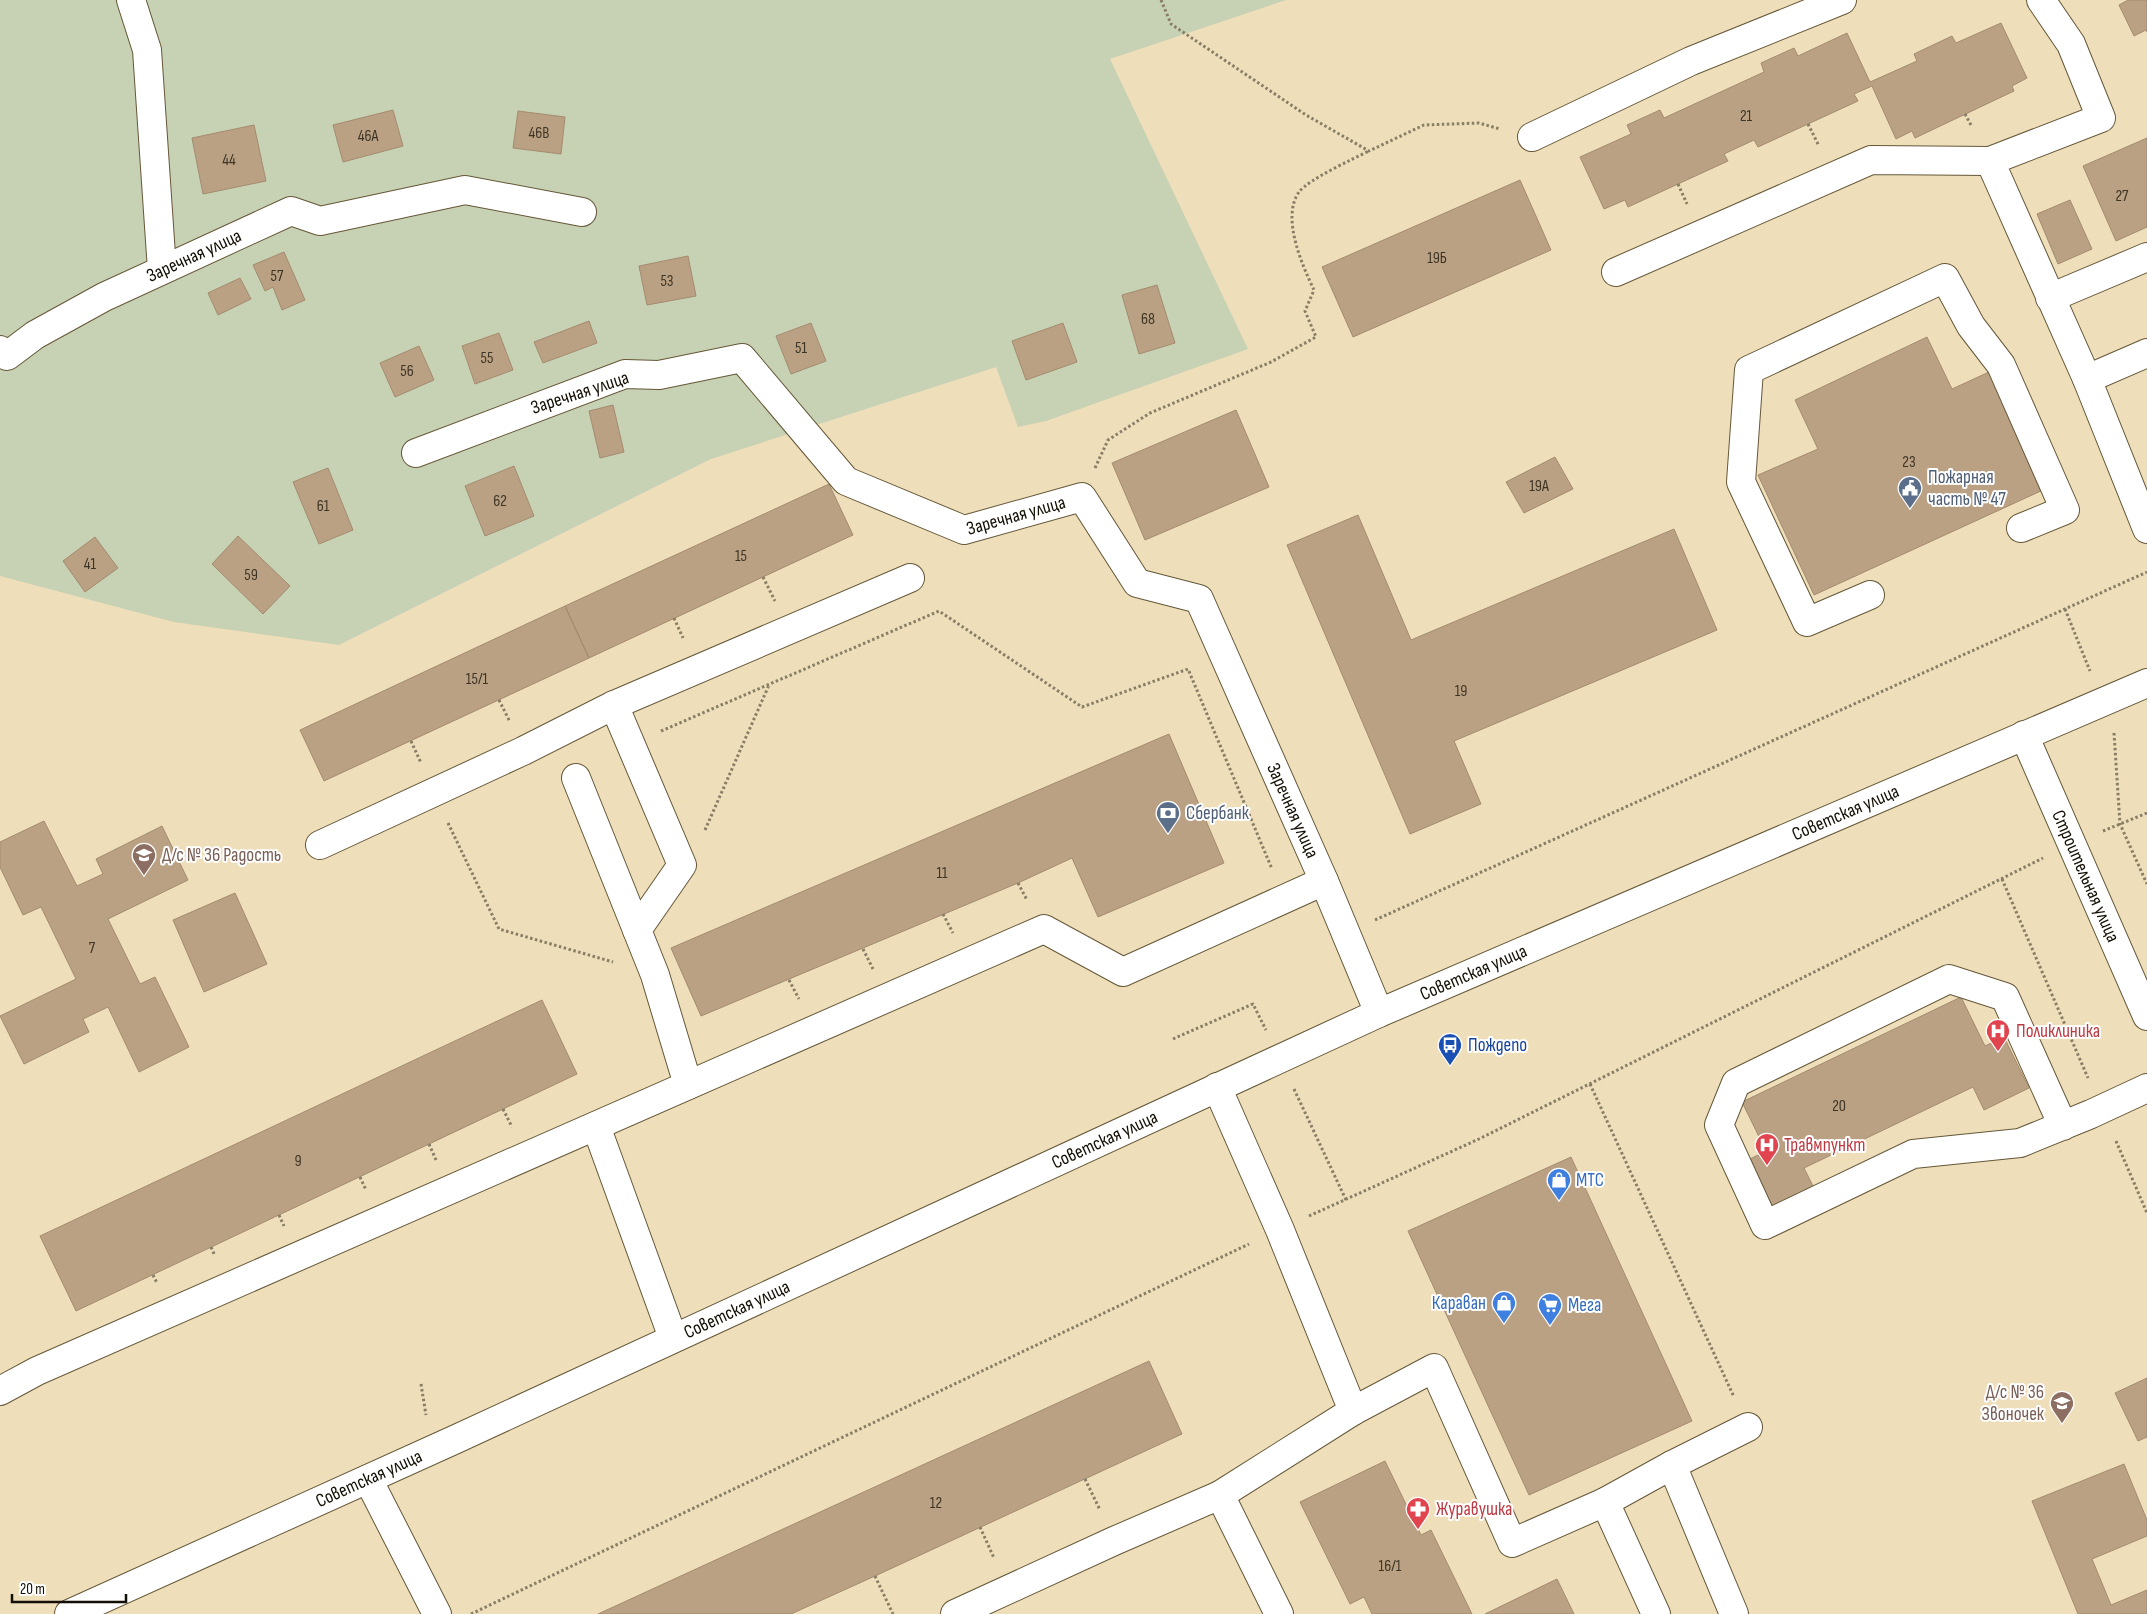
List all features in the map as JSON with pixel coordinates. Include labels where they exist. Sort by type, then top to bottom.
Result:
[{"type":"main road","points":[[131,0],[147,50],[162,270]]},
{"type":"main road","points":[[1532,136],[1691,60],[1842,0]]},
{"type":"main road","points":[[1616,272],[1871,160],[1990,161],[2101,118],[2071,44],[2041,0]]},
{"type":"main road","points":[[1990,161],[2086,379],[2147,529]]},
{"type":"main road","name":"Заречная улица","points":[[0,350],[7,356],[35,335],[104,297],[291,211],[320,221],[465,190],[582,212]]},
{"type":"main road","points":[[2050,298],[2147,256]]},
{"type":"main road","points":[[1870,595],[1807,622],[1741,482],[1749,370],[1945,278],[1970,326],[2001,365],[2065,510],[2021,528]]},
{"type":"main road","points":[[2086,379],[2147,353]]},
{"type":"main road","name":"Заречная улица","points":[[416,453],[625,374],[659,375],[742,358],[846,481],[964,530],[1082,498],[1137,583],[1199,599],[1324,882],[1379,1013]]},
{"type":"main road","points":[[320,845],[523,751],[614,705],[910,578]]},
{"type":"main road","name":"Советская улица","points":[[69,1614],[368,1479],[1379,1013],[2147,683]]},
{"type":"main road","points":[[614,705],[682,865],[637,930]]},
{"type":"main road","name":"Строительная улица","points":[[2024,735],[2147,1016]]},
{"type":"main road","points":[[576,778],[655,975],[688,1086]]},
{"type":"main road","points":[[0,1391],[37,1371],[1044,929],[1123,972],[1324,882]]},
{"type":"main road","points":[[2063,1126],[2005,997],[1949,979],[1736,1083],[1719,1125],[1765,1225],[1913,1154],[2020,1143],[2063,1126],[2147,1088]]},
{"type":"main road","points":[[1217,1087],[1280,1230],[1353,1411]]},
{"type":"main road","points":[[596,1126],[672,1338]]},
{"type":"main road","points":[[955,1614],[1220,1495],[1353,1411],[1434,1368],[1512,1542],[1605,1502],[1672,1465],[1748,1427]]},
{"type":"main road","points":[[1672,1465],[1734,1614]]},
{"type":"main road","points":[[368,1479],[437,1614]]},
{"type":"main road","points":[[1220,1495],[1279,1614]]},
{"type":"main road","points":[[1605,1502],[1656,1614]]},
{"type":"path","points":[[1161,0],[1171,24],[1306,115],[1369,151]]},
{"type":"path","points":[[1082,498],[1108,440],[1150,413],[1271,362],[1316,337],[1305,311],[1314,290],[1299,259],[1291,212],[1300,191],[1327,172],[1424,126],[1479,123],[1532,136]]},
{"type":"path","points":[[1345,933],[2147,572]]},
{"type":"path","points":[[631,744],[939,611],[1082,707],[1188,669],[1285,899]]},
{"type":"path","points":[[682,865],[693,857],[770,684]]},
{"type":"path","points":[[2072,844],[2147,813]]},
{"type":"path","points":[[448,822],[499,929],[655,975]]},
{"type":"path","points":[[2120,824],[2147,884]]},
{"type":"path","points":[[2002,879],[2147,1213]]},
{"type":"path","points":[[1590,1084],[1748,1427]]},
{"type":"path","points":[[422,1384],[430,1450]]},
{"type":"path","points":[[875,1576],[893,1614]]},
{"type":"green space","points":[[0,0],[1286,0],[1110,59],[1248,349],[1046,421],[1018,427],[996,367],[711,459],[339,645],[174,622],[0,576]]},
{"type":"building","points":[[2128,0],[2147,0],[2147,32],[2146,30],[2134,36],[2119,5]]},
{"type":"building","points":[[2001,23],[2027,78],[2012,86],[2014,91],[1915,138],[1912,131],[1896,139],[1872,86],[1854,94],[1858,101],[1758,147],[1754,140],[1724,154],[1728,161],[1628,207],[1625,200],[1604,209],[1580,157],[1631,134],[1627,125],[1660,110],[1664,118],[1764,72],[1761,63],[1794,48],[1798,56],[1847,33],[1870,82],[1917,61],[1914,54],[1952,36],[1956,43]]},
{"type":"building","points":[[393,110],[403,146],[343,162],[333,125]]},
{"type":"building","points":[[518,111],[565,117],[561,154],[513,148]]},
{"type":"building","points":[[254,125],[266,181],[203,194],[192,138]]},
{"type":"building","points":[[2147,138],[2147,227],[2116,241],[2083,166]]},
{"type":"building","points":[[1520,180],[1551,250],[1353,337],[1322,267]]},
{"type":"building","points":[[2070,200],[2092,249],[2058,264],[2037,214]]},
{"type":"building","points":[[284,252],[305,300],[282,310],[273,287],[265,291],[253,265]]},
{"type":"building","points":[[688,256],[696,296],[647,305],[639,266]]},
{"type":"building","points":[[240,278],[251,299],[218,315],[208,293]]},
{"type":"building","points":[[1157,285],[1175,343],[1139,354],[1122,295]]},
{"type":"building","points":[[589,321],[597,343],[543,363],[534,342]]},
{"type":"building","points":[[811,323],[826,361],[791,374],[776,336]]},
{"type":"building","points":[[1063,323],[1077,362],[1026,380],[1012,341]]},
{"type":"building","points":[[499,333],[513,370],[475,384],[462,346]]},
{"type":"building","points":[[1927,337],[1952,389],[1989,372],[2043,490],[1814,595],[1758,475],[1818,449],[1795,400]]},
{"type":"building","points":[[419,346],[434,380],[395,397],[380,363]]},
{"type":"building","points":[[613,405],[624,452],[600,458],[589,411]]},
{"type":"building","points":[[1236,410],[1269,487],[1145,540],[1112,463]]},
{"type":"building","points":[[1555,457],[1573,489],[1524,513],[1506,482]]},
{"type":"building","points":[[514,466],[534,516],[485,536],[465,486]]},
{"type":"building","points":[[328,468],[353,530],[319,544],[293,482]]},
{"type":"building","points":[[829,484],[853,535],[589,658],[565,606]]},
{"type":"building","points":[[1358,515],[1411,640],[1674,529],[1717,630],[1454,741],[1481,804],[1410,834],[1287,545]]},
{"type":"building","points":[[238,536],[290,586],[263,614],[212,564]]},
{"type":"building","points":[[95,537],[118,568],[85,592],[63,561]]},
{"type":"building","points":[[565,606],[589,658],[324,781],[300,730]]},
{"type":"building","points":[[1169,734],[1224,863],[1098,917],[1072,858],[1018,883],[701,1016],[671,948]]},
{"type":"building","points":[[44,821],[77,886],[103,874],[96,859],[162,826],[188,880],[108,919],[140,984],[155,977],[189,1047],[139,1072],[108,1007],[83,1019],[89,1032],[24,1064],[0,1016],[76,979],[41,907],[23,915],[0,867],[0,842]]},
{"type":"building","points":[[235,893],[267,964],[204,992],[173,920]]},
{"type":"building","points":[[1961,997],[1985,1046],[2004,1037],[2029,1088],[1984,1110],[1973,1087],[1804,1168],[1815,1190],[1770,1212],[1746,1161],[1766,1151],[1742,1102]]},
{"type":"building","points":[[542,1000],[577,1074],[76,1311],[40,1236]]},
{"type":"building","name":"Мега","points":[[1571,1157],[1692,1421],[1529,1495],[1408,1231]]},
{"type":"building","points":[[1149,1361],[1182,1434],[875,1576],[791,1614],[598,1614]]},
{"type":"building","points":[[2147,1378],[2147,1437],[2138,1441],[2115,1393]]},
{"type":"building","points":[[1385,1461],[1421,1535],[1431,1530],[1472,1614],[1372,1614],[1364,1597],[1350,1604],[1300,1502]]},
{"type":"building","points":[[2124,1464],[2147,1520],[2147,1536],[2092,1559],[2111,1605],[2147,1590],[2147,1614],[2078,1614],[2032,1501]]},
{"type":"building","points":[[1557,1579],[1574,1614],[1485,1614]]},
{"type":"place","name":"Пожарная часть № 47","points":[[1910,509]]},
{"type":"place","name":"Сбербанк","points":[[1168,834]]},
{"type":"place","name":"Д/с № 36 Радость","points":[[144,876]]},
{"type":"place","name":"Поликлиника","points":[[1998,1052]]},
{"type":"place","name":"Пождепо","points":[[1450,1066]]},
{"type":"place","name":"Травмпункт","points":[[1767,1166]]},
{"type":"place","name":"МТС","points":[[1559,1201]]},
{"type":"place","name":"Караван","points":[[1504,1324]]},
{"type":"place","name":"Мега","points":[[1550,1326]]},
{"type":"place","name":"Д/с № 36 Звоночек","points":[[2062,1424]]},
{"type":"place","name":"Журавушка","points":[[1418,1530]]}]
